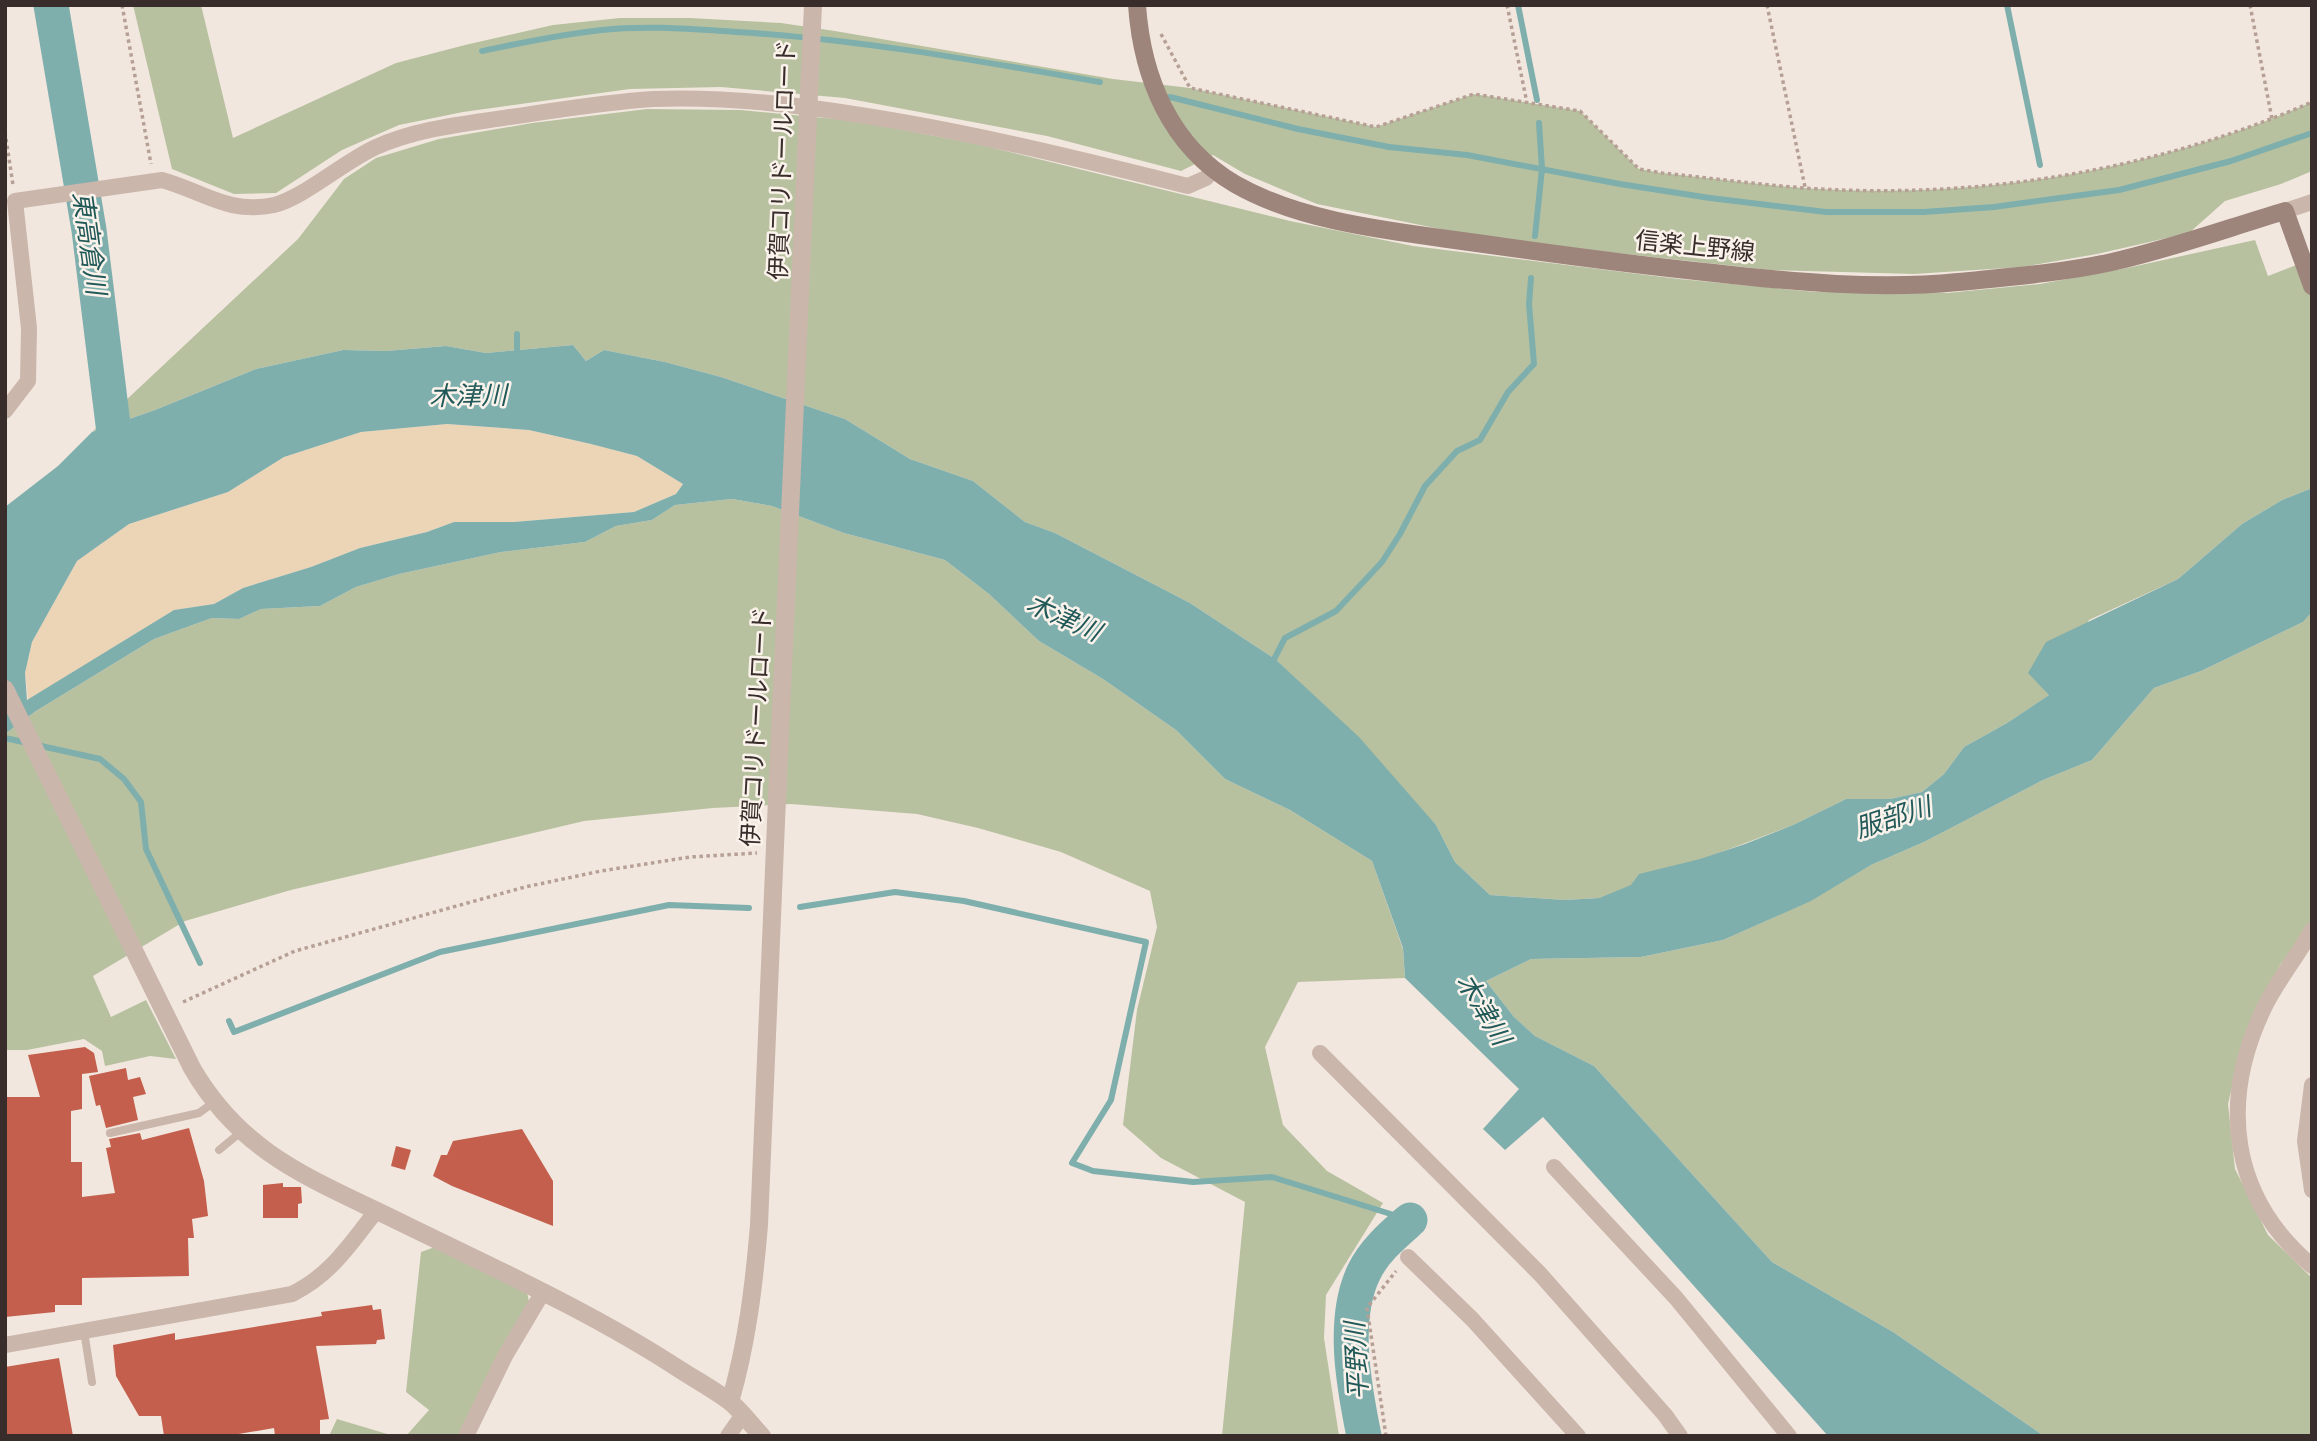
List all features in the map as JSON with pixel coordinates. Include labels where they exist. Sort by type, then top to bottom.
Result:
[{"type":"main road","name":"信楽上野線","points":[[1137,5],[1142,46],[1151,80],[1163,110],[1188,146],[1233,183],[1276,203],[1356,223],[1566,255],[1761,278],[1894,284],[1954,282],[2061,270],[2112,261],[2285,211]]},
{"type":"main road","points":[[2285,211],[2312,286]]},
{"type":"street","name":"伊賀コリドールロード","points":[[730,1402],[738,1377],[754,1290],[760,1225],[813,5]]},
{"type":"street","points":[[5,411],[28,381],[29,328],[20,201],[147,181],[182,185],[209,200],[230,206],[274,205],[347,162],[404,136],[437,128],[564,109],[653,99],[795,105],[929,125],[1188,186],[1206,178],[1214,169]]},
{"type":"street","points":[[2285,211],[2312,202]]},
{"type":"street","points":[[5,689],[192,1068],[214,1102],[241,1132],[266,1153],[290,1168],[543,1292],[639,1343],[730,1402],[761,1436]]},
{"type":"street","points":[[2312,930],[2264,1007],[2248,1051],[2238,1090],[2238,1133],[2247,1175],[2265,1214],[2288,1246],[2312,1266]]},
{"type":"street","points":[[1320,1053],[1540,1273],[1680,1436]]},
{"type":"street","points":[[2312,1085],[2305,1141],[2312,1190]]},
{"type":"street","points":[[1554,1167],[1676,1298],[1789,1436]]},
{"type":"street","points":[[5,1345],[292,1294],[312,1284],[335,1265],[377,1210]]},
{"type":"street","points":[[1408,1257],[1472,1319],[1577,1436]]},
{"type":"street","points":[[466,1436],[505,1356],[543,1292]]},
{"type":"street","points":[[728,1436],[742,1416]]},
{"type":"lane","points":[[110,1133],[199,1112],[214,1102]]},
{"type":"lane","points":[[219,1150],[241,1132]]},
{"type":"lane","points":[[83,1331],[92,1382]]},
{"type":"path","points":[[122,5],[147,181]]},
{"type":"path","points":[[1507,5],[1527,103]]},
{"type":"path","points":[[1767,5],[1805,187]]},
{"type":"path","points":[[2250,5],[2272,119]]},
{"type":"path","points":[[1158,29],[1190,88],[1376,127],[1474,94],[1580,111],[1639,169],[1840,190],[2002,184],[2161,156],[2272,119],[2312,102]]},
{"type":"path","points":[[5,132],[20,201]]},
{"type":"path","points":[[183,1002],[295,951],[525,887],[690,857],[775,851]]},
{"type":"path","points":[[1387,1436],[1367,1308],[1408,1257]]},
{"type":"green space","points":[[133,5],[201,5],[233,138],[396,63],[553,25],[620,18],[690,18],[781,23],[835,31],[1113,79],[1190,88],[1376,127],[1474,94],[1580,111],[1639,169],[1819,189],[1901,191],[1962,188],[2082,172],[2199,144],[2312,102],[2312,171],[2281,184],[2225,201],[2189,233],[2097,254],[2022,267],[1914,274],[1771,270],[1562,247],[1445,230],[1317,204],[1245,174],[1213,155],[1181,171],[1047,136],[845,98],[721,87],[630,89],[463,112],[399,125],[342,150],[276,193],[234,194],[172,169]]},
{"type":"green space","points":[[647,109],[741,110],[856,121],[982,145],[1290,221],[1413,246],[1679,279],[1816,292],[1947,293],[2040,284],[2255,240],[2268,276],[2312,259],[2312,488],[2282,500],[2242,524],[2178,579],[2089,620],[2049,695],[1964,747],[1944,774],[1922,792],[1890,799],[1846,799],[1793,825],[1599,898],[1565,900],[1490,895],[1455,862],[1436,825],[1275,659],[1190,603],[1055,533],[1025,522],[973,481],[910,459],[845,419],[721,377],[604,350],[586,361],[573,345],[486,353],[446,346],[386,351],[343,350],[256,369],[92,432],[298,239],[344,179],[376,158],[439,139],[532,123]]},
{"type":"green space","points":[[732,499],[772,506],[844,533],[945,560],[989,594],[1039,641],[1103,679],[1176,730],[1225,779],[1290,810],[1372,861],[1403,949],[1405,978],[1298,982],[1265,1047],[1283,1125],[1327,1171],[1383,1203],[1326,1295],[1324,1338],[1339,1436],[1222,1436],[1245,1202],[1161,1158],[1123,1125],[1137,1010],[1157,927],[1150,891],[1061,852],[917,814],[791,804],[713,808],[584,821],[291,890],[185,921],[93,976],[111,1017],[146,1000],[176,1059],[150,1056],[105,1066],[102,1051],[84,1039],[27,1050],[5,1050],[5,734],[36,711],[154,639],[212,618],[239,619],[261,609],[320,606],[356,587],[399,574],[501,552],[585,542],[616,526],[652,520],[675,505]]},
{"type":"green space","points":[[2312,612],[2312,948],[2282,962],[2262,996],[2243,1039],[2228,1104],[2235,1169],[2268,1235],[2312,1278],[2312,1436],[2044,1436],[1893,1332],[1772,1262],[1594,1066],[1535,1036],[1514,1017],[1486,981],[1531,959],[1641,957],[1723,940],[1810,901],[1871,865],[1924,842],[2043,780],[2092,760],[2154,688],[2201,671],[2303,622]]},
{"type":"green space","points":[[435,1247],[527,1292],[530,1306],[461,1436],[406,1436],[429,1410],[406,1392],[421,1252]]},
{"type":"green space","points":[[337,1419],[394,1436],[329,1436]]},
{"type":"sand","points":[[447,424],[529,430],[591,444],[637,456],[683,484],[676,494],[634,512],[514,522],[454,522],[427,532],[360,548],[311,567],[243,588],[214,604],[174,610],[28,700],[25,673],[32,642],[77,561],[129,524],[228,492],[284,457],[361,432]]},
{"type":"water","points":[[573,345],[586,361],[604,350],[665,362],[721,377],[845,419],[910,459],[973,481],[1025,522],[1055,533],[1190,603],[1275,659],[1359,737],[1436,825],[1455,862],[1490,895],[1565,900],[1599,898],[1631,885],[1639,874],[1700,859],[1745,844],[1793,825],[1846,799],[1890,799],[1922,792],[1944,774],[1964,747],[2049,695],[2028,673],[2046,642],[2178,579],[2242,524],[2282,500],[2312,488],[2312,612],[2303,622],[2201,671],[2154,688],[2092,760],[2043,780],[1924,842],[1871,865],[1811,901],[1723,940],[1641,957],[1531,959],[1486,981],[1514,1017],[1535,1036],[1594,1066],[1772,1262],[1893,1332],[2044,1436],[1828,1436],[1543,1117],[1505,1150],[1483,1129],[1519,1089],[1405,978],[1403,948],[1372,861],[1290,810],[1225,779],[1176,730],[1103,679],[1039,641],[989,594],[945,560],[844,533],[772,506],[732,499],[675,505],[652,520],[616,526],[585,542],[501,552],[399,574],[356,587],[320,606],[261,609],[239,619],[212,618],[154,639],[36,711],[5,734],[5,507],[58,466],[92,432],[256,369],[343,350],[386,351],[446,346],[486,353]],"holes":[[[447,424],[529,430],[637,456],[683,484],[676,494],[634,512],[514,522],[454,522],[427,532],[360,548],[311,567],[243,588],[214,604],[174,610],[27,700],[25,673],[32,642],[77,561],[129,524],[228,492],[284,457],[361,432]]]},
{"type":"building","points":[[85,1047],[94,1053],[98,1072],[82,1074],[82,1109],[71,1111],[71,1162],[82,1162],[82,1197],[115,1193],[106,1148],[111,1147],[109,1139],[140,1133],[142,1140],[189,1128],[204,1181],[208,1216],[192,1219],[194,1238],[188,1238],[189,1276],[82,1278],[82,1305],[55,1305],[55,1312],[5,1317],[5,1097],[40,1097],[28,1055]]},
{"type":"building","points":[[126,1068],[128,1080],[140,1077],[146,1094],[133,1097],[138,1120],[106,1128],[100,1105],[96,1106],[89,1076]]},
{"type":"building","points":[[522,1129],[553,1181],[553,1226],[433,1176],[441,1155],[447,1155],[453,1141]]},
{"type":"building","points":[[396,1146],[411,1150],[405,1170],[391,1166]]},
{"type":"building","points":[[283,1183],[283,1187],[301,1187],[302,1203],[298,1204],[298,1218],[263,1218],[263,1185]]},
{"type":"building","points":[[372,1305],[373,1310],[381,1309],[385,1339],[377,1340],[376,1344],[316,1346],[329,1419],[320,1420],[320,1436],[275,1436],[274,1428],[227,1436],[164,1436],[161,1416],[139,1416],[116,1376],[113,1345],[175,1333],[175,1340]]},
{"type":"building","points":[[59,1358],[73,1436],[5,1436],[5,1367]]},
{"type":"waterway","name":"東高倉川","points":[[51,5],[89,230],[119,473]]},
{"type":"waterway","points":[[1518,5],[1537,100]]},
{"type":"waterway","points":[[2007,5],[2040,165]]},
{"type":"waterway","points":[[482,51],[602,30],[686,29],[782,35],[873,45],[1100,82]]},
{"type":"waterway","points":[[1170,97],[1298,129],[1389,147],[1467,155],[1620,184],[1826,212],[1924,212],[1994,207],[2119,190],[2231,161],[2312,133]]},
{"type":"waterway","points":[[1535,236],[1542,169],[1539,123]]},
{"type":"waterway","points":[[1271,665],[1285,638],[1336,611],[1382,562],[1425,486],[1457,451],[1480,440],[1508,392],[1534,364],[1529,304],[1531,278]]},
{"type":"waterway","points":[[517,334],[517,357]]},
{"type":"waterway","points":[[5,738],[100,759],[124,779],[141,802],[146,849],[200,963]]},
{"type":"waterway","points":[[800,907],[895,892],[964,901],[1146,942],[1111,1100],[1072,1163],[1093,1171],[1193,1182],[1272,1177],[1410,1220]]},
{"type":"waterway","points":[[229,1021],[234,1032],[440,952],[669,905],[749,908]]},
{"type":"waterway","name":"平野川","points":[[1364,1436],[1352,1353],[1351,1332],[1357,1291],[1373,1257],[1410,1220]]},
{"type":"water label","name":"木津川","points":[[468,395]]},
{"type":"water label","name":"木津川","points":[[1064,617]]},
{"type":"water label","name":"服部川","points":[[1893,817]]},
{"type":"water label","name":"木津川","points":[[1484,1009]]}]
